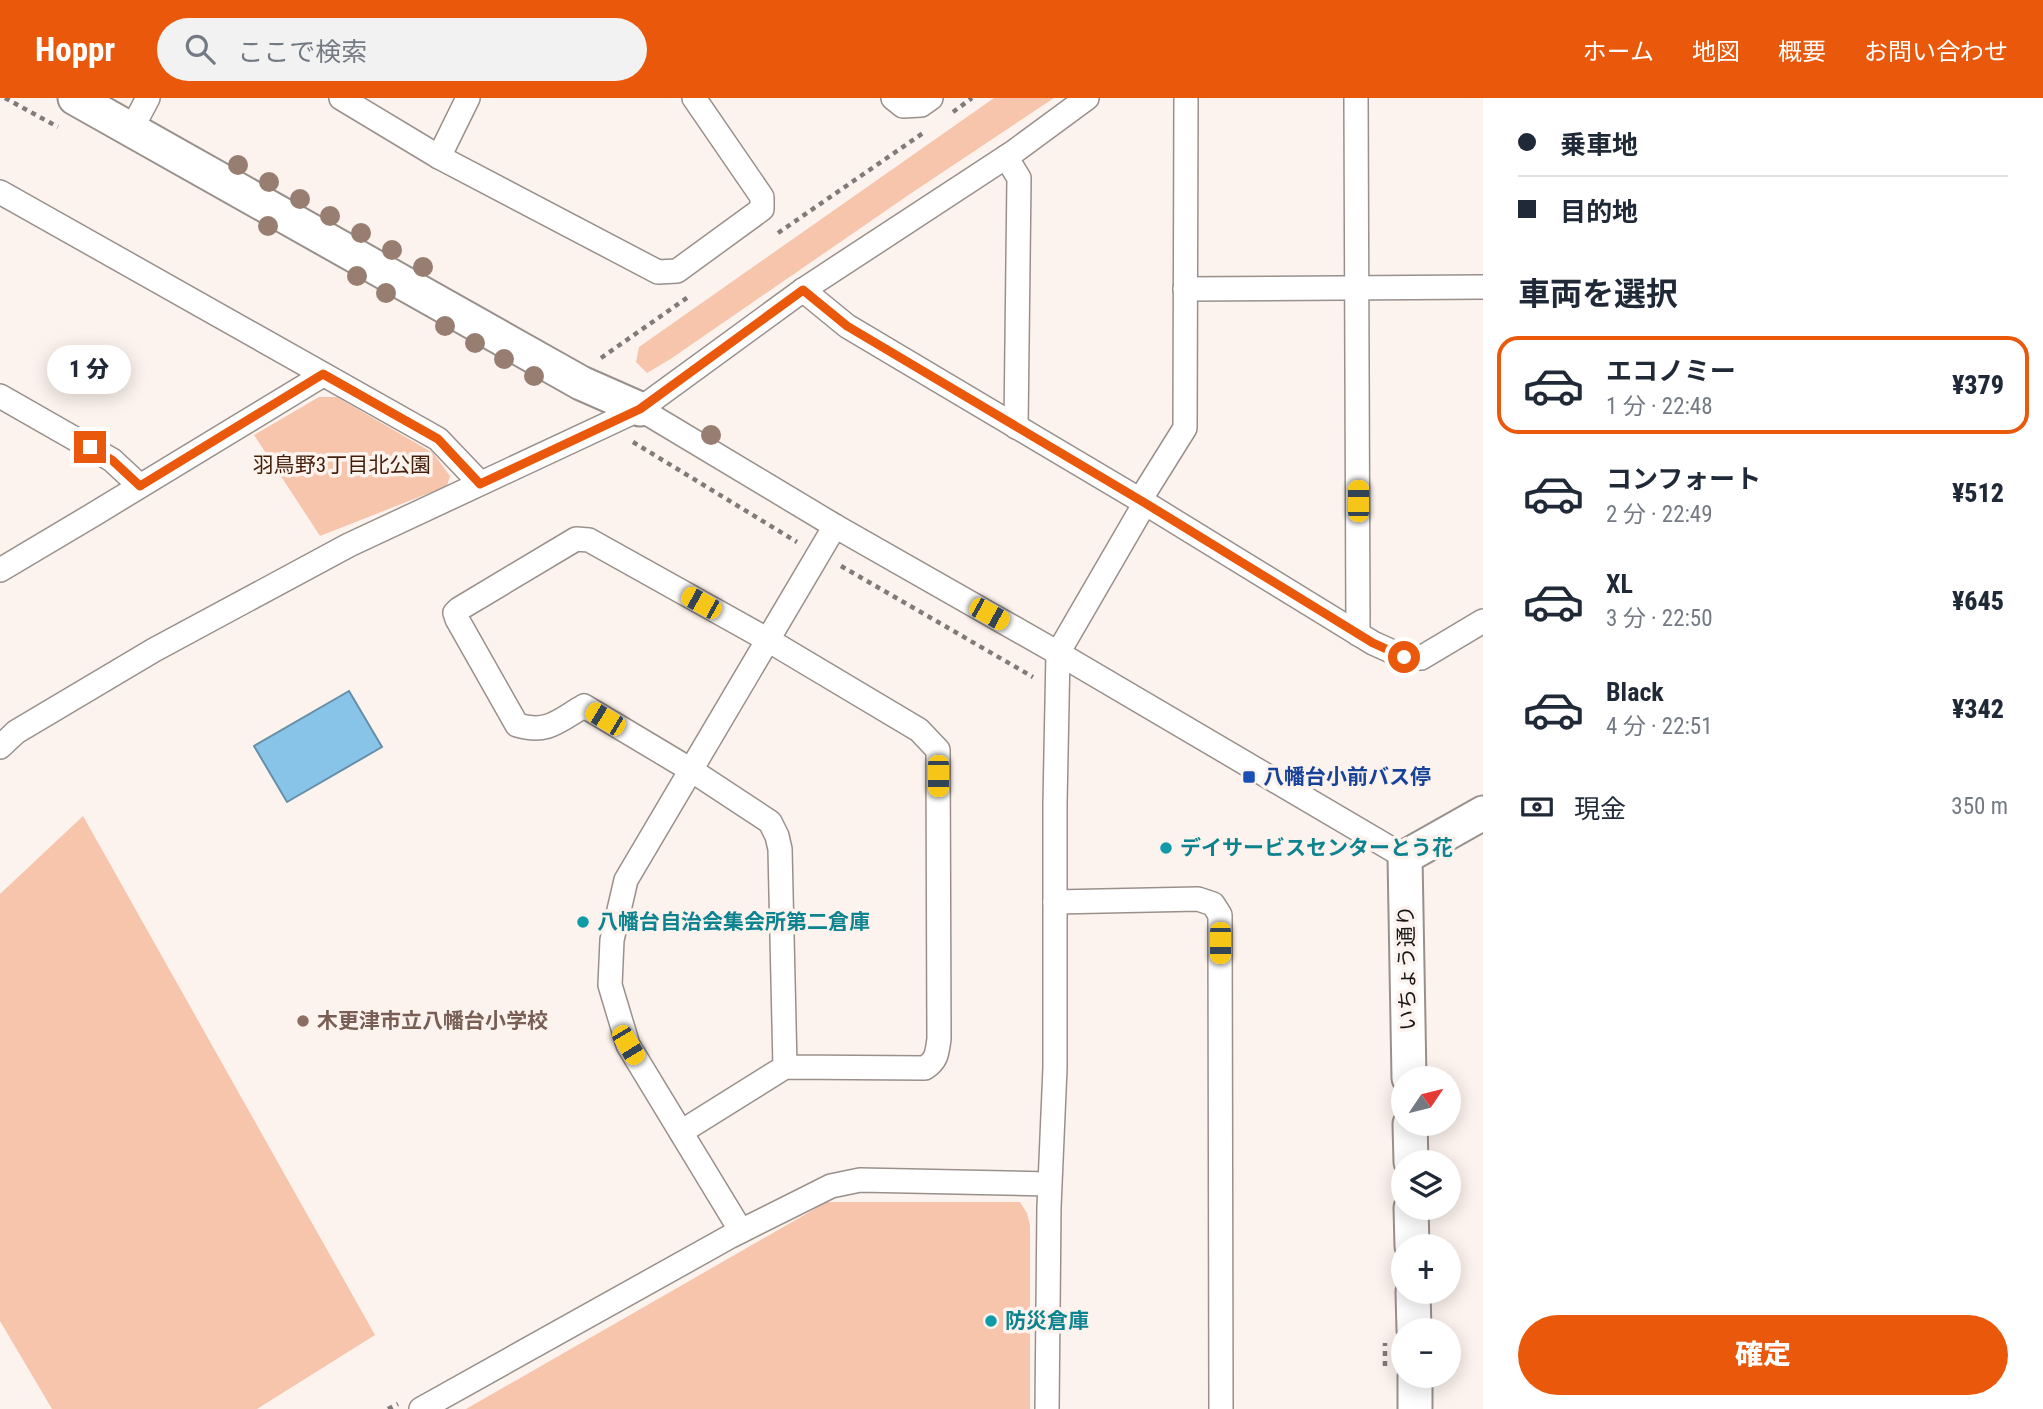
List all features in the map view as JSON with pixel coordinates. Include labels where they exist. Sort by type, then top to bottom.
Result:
[{"type":"street","points":[[75,98],[581,383],[640,409],[835,526],[1058,653],[1405,857],[1483,813]]},
{"type":"street","points":[[131,130],[148,98]]},
{"type":"street","points":[[341,98],[439,157],[658,272],[677,271],[762,209],[762,197],[694,98]]},
{"type":"street","points":[[439,157],[468,98]]},
{"type":"street","points":[[893,98],[903,106],[921,105],[931,98]]},
{"type":"street","points":[[0,747],[16,732],[154,650],[349,545],[640,409],[803,290],[1006,157],[1087,98]]},
{"type":"street","points":[[1047,1409],[1049,1185],[1055,1068],[1058,653],[1185,428],[1186,98]]},
{"type":"street","points":[[1356,98],[1358,634]]},
{"type":"street","points":[[1006,157],[1019,178],[1016,427]]},
{"type":"street","points":[[0,192],[438,439],[480,484]]},
{"type":"street","points":[[1185,289],[1483,287]]},
{"type":"street","points":[[803,290],[847,326],[1358,634],[1404,657],[1421,658],[1483,621]]},
{"type":"street","points":[[0,570],[323,374]]},
{"type":"street","points":[[0,396],[112,460],[140,486]]},
{"type":"street","points":[[741,1231],[628,1045],[610,985],[612,940],[626,880],[835,526]]},
{"type":"street","points":[[681,1132],[785,1066],[925,1068],[933,1063],[939,1039],[938,750],[919,730],[768,640],[589,540],[576,539],[456,613],[517,725],[532,730],[549,727],[584,706],[691,770],[770,822],[777,836],[779,849],[785,1066]]},
{"type":"street","name":"いちょう通り","points":[[1405,857],[1409,1066]]},
{"type":"street","points":[[1055,902],[1198,899],[1213,904],[1220,915],[1221,1409]]},
{"type":"street","points":[[421,1409],[741,1231],[831,1186],[860,1180],[1049,1185]]},
{"type":"street","points":[[1406,1388],[1415,1409]]},
{"type":"path","points":[[5,98],[66,132]]},
{"type":"path","points":[[952,113],[972,98]]},
{"type":"path","points":[[775,235],[930,128]]},
{"type":"path","points":[[607,352],[692,294]]},
{"type":"path","points":[[633,442],[798,542]]},
{"type":"path","points":[[838,565],[1034,677]]},
{"type":"green space","points":[[994,98],[1054,98],[672,358],[647,373],[636,362],[639,347]]},
{"type":"green space","name":"羽鳥野3丁目北公園","points":[[319,397],[337,397],[433,453],[450,476],[447,486],[320,536],[254,435]]},
{"type":"green space","points":[[83,816],[375,1335],[257,1409],[52,1409],[0,1321],[0,894]]},
{"type":"green space","points":[[827,1202],[1020,1202],[1030,1225],[1030,1409],[466,1409]]},
{"type":"water","points":[[349,691],[382,747],[287,802],[254,746]]},
{"type":"place","name":"八幡台小前バス停","points":[[1249,777]]},
{"type":"place","name":"デイサービスセンターとう花","points":[[1166,848]]},
{"type":"place","name":"八幡台自治会集会所第二倉庫","points":[[583,922]]},
{"type":"place","name":"木更津市立八幡台小学校","points":[[303,1021]]},
{"type":"place","name":"防災倉庫","points":[[991,1321]]},
{"type":"route","points":[[90,447],[112,460],[140,486],[323,374],[438,439],[480,484],[640,409],[803,290],[847,326],[1145,503],[1373,643],[1404,657]]}]
